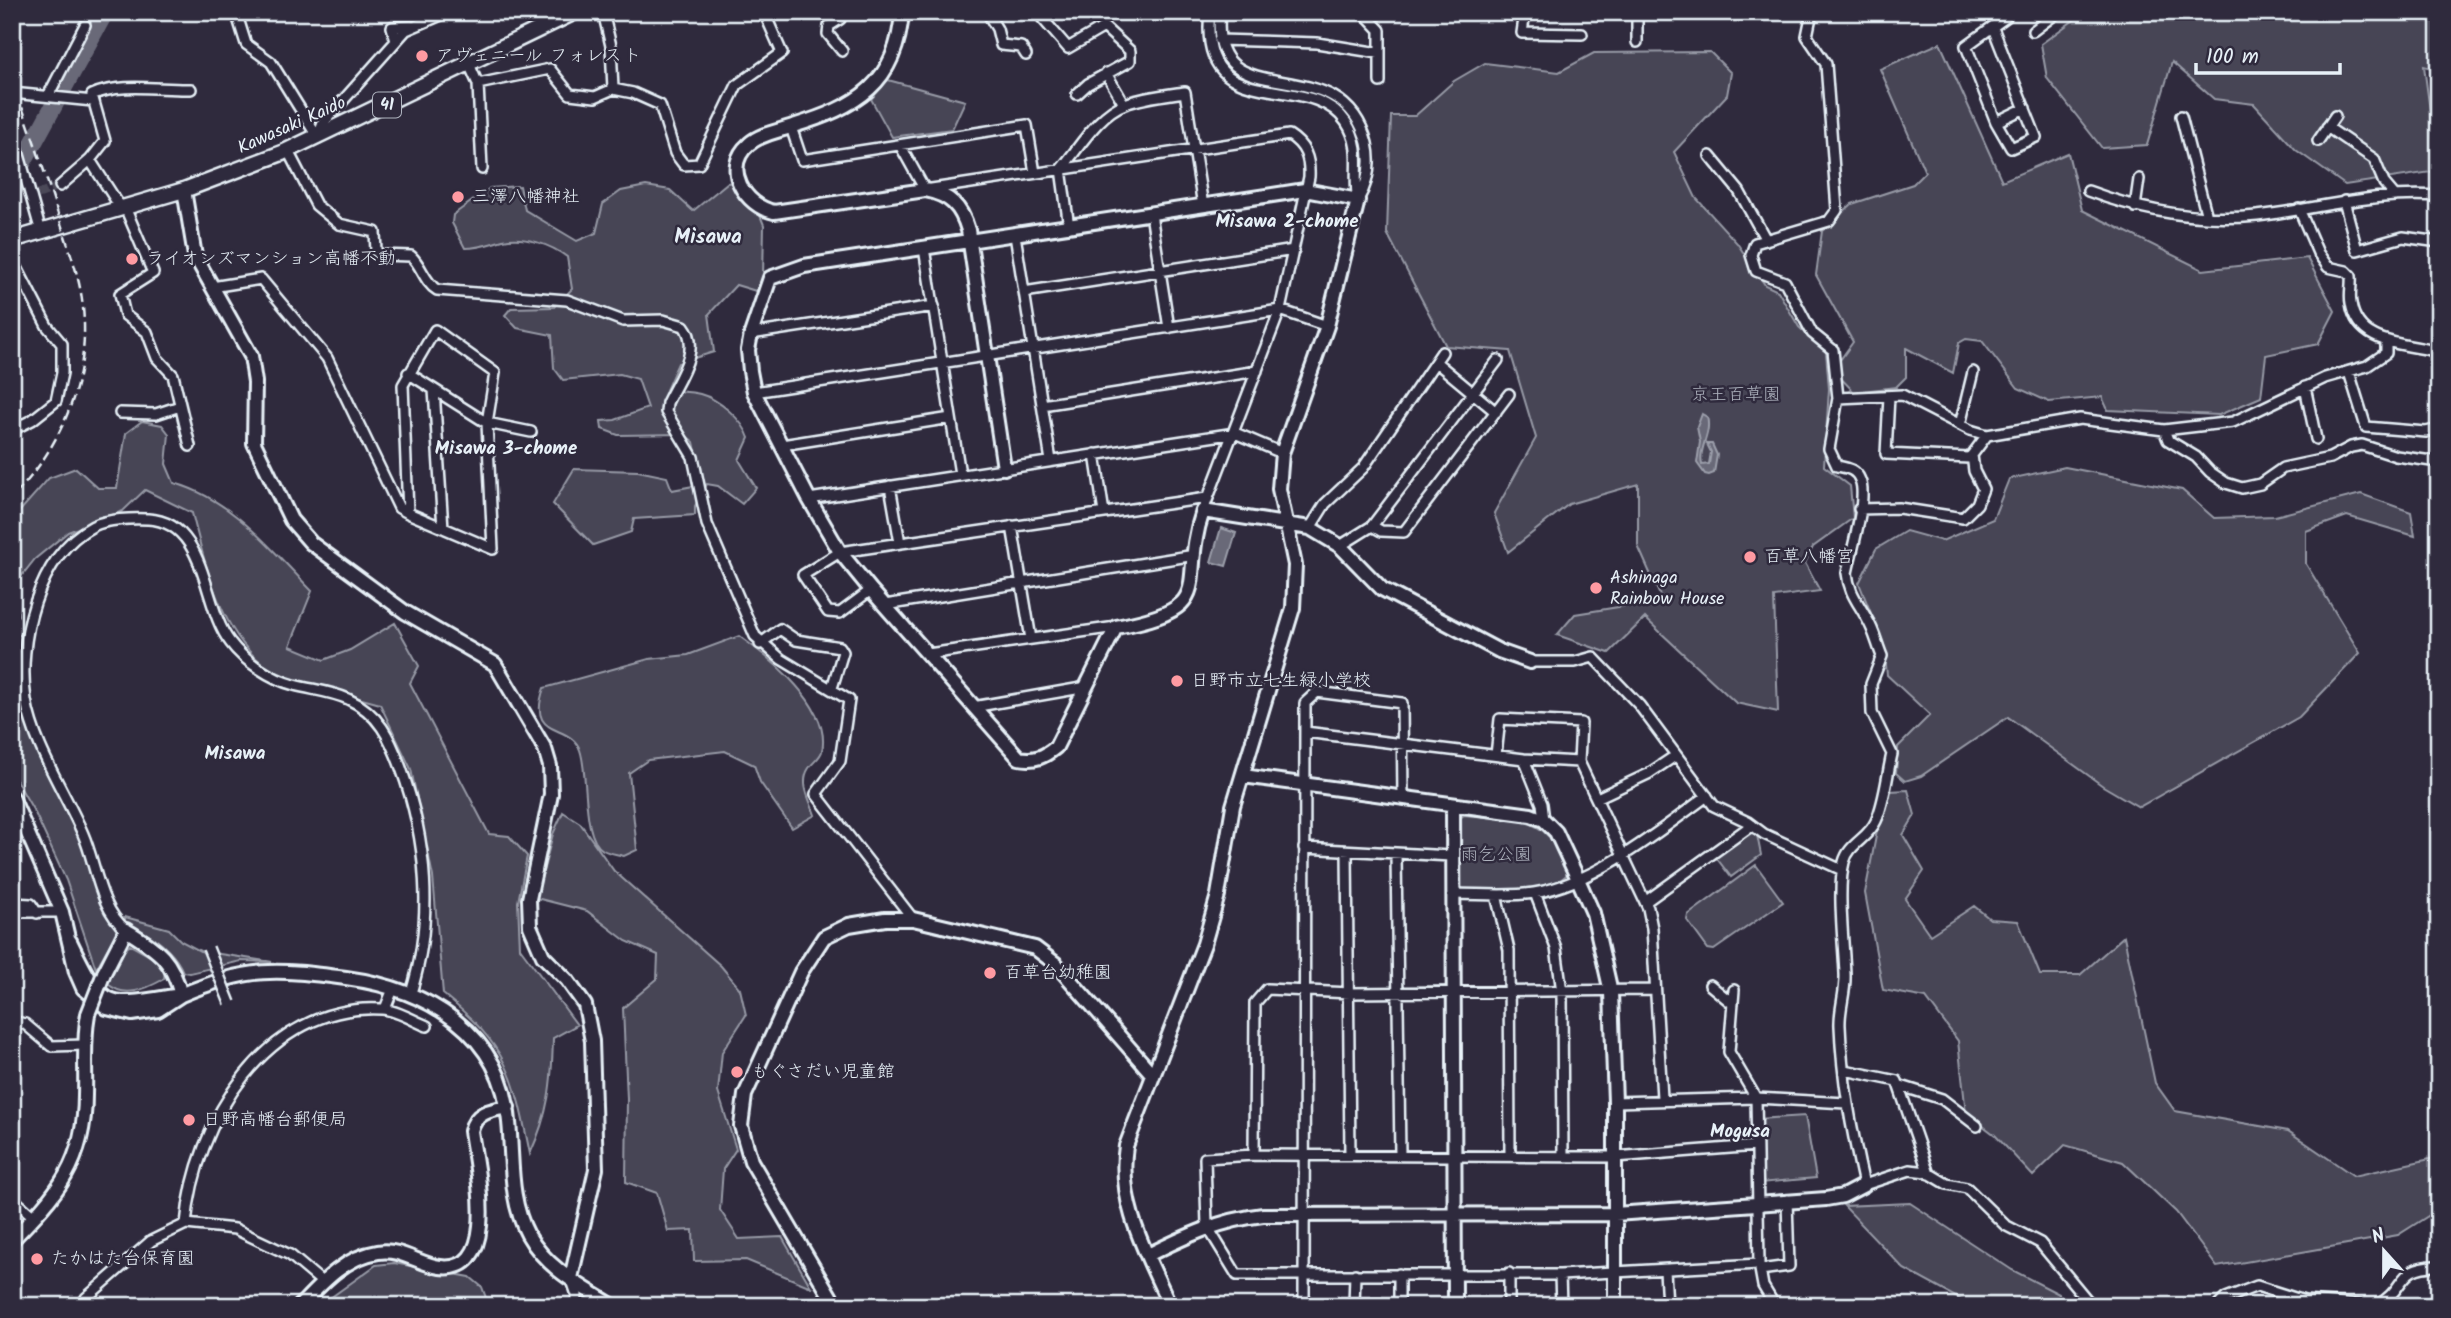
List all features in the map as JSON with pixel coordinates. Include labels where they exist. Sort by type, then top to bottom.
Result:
[{"type":"main road","name":"Kawasaki Kaido","points":[[12,240],[184,190],[288,151],[575,12]]},
{"type":"street","points":[[236,12],[246,44],[271,62],[318,138]]},
{"type":"street","points":[[318,138],[323,123],[396,41],[415,26],[447,12]]},
{"type":"street","points":[[603,12],[611,46],[613,89]]},
{"type":"street","points":[[478,84],[550,69],[570,94],[595,97],[613,89],[633,93],[660,105],[679,160],[684,164],[699,164],[737,85],[782,53],[764,12]]},
{"type":"street","points":[[840,12],[840,19],[829,26],[824,37],[842,51]]},
{"type":"street","points":[[902,12],[895,51],[867,93],[831,115],[758,138],[739,157],[737,176],[745,195],[762,210],[796,211],[1289,135],[1306,151],[1310,164],[1280,310],[1195,532],[1194,580],[1184,600],[1172,613],[1154,620],[928,654]]},
{"type":"street","points":[[987,12],[997,29],[1001,45],[1021,47],[1026,55]]},
{"type":"street","points":[[1210,12],[1209,41],[1214,56],[1224,71],[1238,83],[1253,89],[1321,101],[1345,121],[1358,151],[1355,187],[1358,200]]},
{"type":"street","points":[[1170,1306],[1130,1213],[1122,1168],[1126,1146],[1204,944],[1218,895],[1233,806],[1293,608],[1295,565],[1279,489],[1283,453],[1328,326],[1358,200],[1365,188],[1369,151],[1364,132],[1355,115],[1324,90],[1245,74],[1224,53],[1219,40],[1220,12]]},
{"type":"street","points":[[1363,12],[1380,30],[1380,82]]},
{"type":"street","points":[[1525,12],[1522,33],[1582,34]]},
{"type":"street","points":[[1637,12],[1637,42]]},
{"type":"street","points":[[1812,12],[1807,36],[1826,64],[1837,211],[1829,221],[1755,243],[1751,255],[1756,271],[1785,282],[1812,333],[1833,350],[1838,398],[1829,449],[1837,467],[1852,469],[1860,478],[1863,493],[1847,573],[1848,584],[1851,595],[1868,620],[1882,656],[1871,684],[1872,713],[1892,754],[1876,821],[1866,836],[1850,848],[1843,870],[1843,918],[1840,933],[1846,993],[1840,1022],[1846,1103],[1864,1185]]},
{"type":"street","points":[[1993,28],[2036,137],[2011,148],[1996,122],[1966,46],[2006,18],[2003,12]]},
{"type":"street","points":[[2033,31],[2058,12]]},
{"type":"street","points":[[1042,18],[1068,48],[1104,27],[1130,51],[1130,61],[1106,73],[1077,94]]},
{"type":"street","points":[[48,96],[85,25]]},
{"type":"street","points":[[1219,40],[1317,43],[1379,53]]},
{"type":"street","points":[[469,64],[478,84],[482,169]]},
{"type":"street","points":[[1106,73],[1124,104]]},
{"type":"street","points":[[60,186],[90,160],[105,141],[92,95],[102,91],[191,89]]},
{"type":"street","points":[[1069,227],[1061,169],[1108,114],[1124,104],[1185,92],[1203,206]]},
{"type":"street","points":[[12,93],[93,101]]},
{"type":"street","points":[[1996,122],[2025,108]]},
{"type":"street","points":[[2181,116],[2207,217]]},
{"type":"street","points":[[2318,141],[2335,116]]},
{"type":"street","points":[[790,127],[802,160],[1027,125],[1035,173]]},
{"type":"street","points":[[2327,127],[2374,159],[2384,183],[2395,196]]},
{"type":"street","points":[[12,130],[26,179],[34,195],[41,232]]},
{"type":"street","points":[[900,145],[925,190],[940,193],[954,201],[963,214],[970,242],[1004,468]]},
{"type":"street","points":[[288,151],[316,205],[339,224],[374,232],[376,251],[380,255],[411,256],[418,262],[426,281],[437,290],[567,300],[623,321],[663,320],[684,326],[692,340],[691,350],[666,412],[693,457],[707,524],[720,560],[760,644],[849,700],[840,761],[816,794],[913,919]]},
{"type":"street","points":[[1710,156],[1739,191],[1766,240]]},
{"type":"street","points":[[90,160],[123,208],[153,273],[120,294],[125,315],[147,332],[157,358],[169,368],[190,446]]},
{"type":"street","points":[[2135,207],[2139,179]]},
{"type":"street","points":[[184,190],[190,240],[212,287],[249,349],[255,382],[254,443],[262,464],[298,529],[318,549],[405,612],[495,664],[545,749],[550,766],[551,794],[531,884],[530,926],[543,956],[567,980],[585,1005],[593,1041],[596,1168],[571,1279],[578,1295],[576,1306]]},
{"type":"street","points":[[1116,627],[1089,687],[1056,747],[1045,757],[1031,760],[1018,758],[840,552],[809,499],[754,392],[748,351],[770,278],[804,267],[1305,190],[1358,200]]},
{"type":"street","points":[[2088,191],[2169,215],[2207,217],[2256,216],[2344,201],[2395,196],[2439,196]]},
{"type":"street","points":[[2344,201],[2357,250],[2403,237],[2439,242]]},
{"type":"street","points":[[2300,209],[2318,253],[2328,267],[2346,271],[2351,276],[2350,302],[2358,325],[2386,343],[2403,343],[2439,352]]},
{"type":"street","points":[[1152,214],[1169,328]]},
{"type":"street","points":[[1015,235],[1051,461]]},
{"type":"street","points":[[925,248],[960,474]]},
{"type":"street","points":[[1024,292],[1294,250]]},
{"type":"street","points":[[12,258],[47,326],[62,344],[56,401],[32,420],[12,430]]},
{"type":"street","points":[[212,287],[261,279],[327,358],[399,508],[408,513],[493,549],[487,424],[495,373],[435,330],[408,373],[402,385],[408,513]]},
{"type":"street","points":[[751,334],[934,306]]},
{"type":"street","points":[[754,392],[1280,310],[1328,326]]},
{"type":"street","points":[[1838,398],[1902,395],[1960,425],[1987,435],[2080,419],[2164,430],[2232,422],[2305,387],[2367,366],[2386,352],[2386,343]]},
{"type":"street","points":[[1310,528],[1325,504],[1363,468],[1442,352]]},
{"type":"street","points":[[1340,546],[1372,526],[1498,360]]},
{"type":"street","points":[[1437,363],[1496,412]]},
{"type":"street","points":[[1042,405],[1257,371]]},
{"type":"street","points":[[1960,425],[1973,372]]},
{"type":"street","points":[[2349,372],[2366,427],[2426,432],[2439,429]]},
{"type":"street","points":[[408,373],[487,424],[531,432]]},
{"type":"street","points":[[2305,387],[2316,439]]},
{"type":"street","points":[[434,390],[443,528]]},
{"type":"street","points":[[1372,526],[1381,531],[1405,532],[1509,394]]},
{"type":"street","points":[[1889,396],[1886,454],[1969,458],[1987,435]]},
{"type":"street","points":[[120,413],[156,414],[180,406]]},
{"type":"street","points":[[782,445],[951,418]]},
{"type":"street","points":[[2164,430],[2168,440],[2196,457],[2210,472],[2242,488],[2260,484],[2283,468],[2330,458],[2351,447],[2362,445],[2396,456],[2439,462]]},
{"type":"street","points":[[809,499],[1234,433],[1283,453]]},
{"type":"street","points":[[1096,454],[1104,513]]},
{"type":"street","points":[[1859,509],[1899,508],[1964,518],[1977,504],[1983,489],[1974,471],[1972,454]]},
{"type":"street","points":[[890,486],[900,543]]},
{"type":"street","points":[[871,590],[840,613],[828,612],[803,575],[840,552],[1207,498]]},
{"type":"street","points":[[1203,511],[1310,528],[1340,546],[1382,589],[1499,652],[1530,662],[1575,662],[1593,657],[1639,705],[1714,806],[1764,834],[1843,870]]},
{"type":"street","points":[[181,995],[173,969],[164,955],[126,930],[111,912],[84,836],[35,728],[26,700],[24,644],[33,604],[54,564],[94,525],[152,518],[191,543],[202,568],[215,616],[239,653],[274,678],[350,700],[372,713],[386,732],[413,802],[422,841],[426,884],[419,964],[411,993]]},
{"type":"street","points":[[1012,526],[1031,639]]},
{"type":"street","points":[[885,604],[1195,555]]},
{"type":"street","points":[[760,644],[780,629],[796,640],[840,647],[843,652],[832,688]]},
{"type":"street","points":[[973,708],[1089,687]]},
{"type":"street","points":[[1304,1306],[1305,703],[1317,692],[1402,704],[1403,799]]},
{"type":"street","points":[[1496,755],[1500,719],[1581,723],[1579,762],[1625,856],[1645,902],[1652,928],[1662,1098]]},
{"type":"street","points":[[1305,732],[1524,759],[1579,762]]},
{"type":"street","points":[[1597,798],[1648,774],[1675,755]]},
{"type":"street","points":[[1524,759],[1542,804],[1544,820]]},
{"type":"street","points":[[1243,776],[1531,816],[1544,820],[1556,832],[1599,934],[1611,992],[1615,1102],[1615,1306]]},
{"type":"street","points":[[1453,894],[1535,893],[1577,877],[1625,856],[1707,796]]},
{"type":"street","points":[[12,797],[62,912],[70,941],[94,986],[111,1000],[134,1004],[181,995],[235,976],[282,970],[382,983],[411,993],[451,1014],[479,1042],[493,1065],[508,1107],[512,1182],[519,1213],[537,1248],[549,1264],[612,1305]]},
{"type":"street","points":[[1453,805],[1451,856],[1455,1306]]},
{"type":"street","points":[[1645,902],[1752,825]]},
{"type":"street","points":[[1304,848],[1451,856]]},
{"type":"street","points":[[1347,851],[1350,1155]]},
{"type":"street","points":[[1396,854],[1400,1155]]},
{"type":"street","points":[[1535,893],[1556,948],[1562,992],[1563,1156]]},
{"type":"street","points":[[1496,895],[1505,926],[1510,992],[1510,1156]]},
{"type":"street","points":[[12,903],[31,904],[37,913]]},
{"type":"street","points":[[12,912],[62,912]]},
{"type":"street","points":[[836,1306],[751,1161],[741,1126],[746,1095],[801,972],[818,942],[849,925],[885,919],[913,919],[1035,947],[1056,964],[1153,1075]]},
{"type":"street","points":[[12,1240],[66,1180],[82,1138],[88,1014],[104,973],[126,930]]},
{"type":"street","points":[[208,948],[230,1003]]},
{"type":"street","points":[[1710,985],[1733,1004]]},
{"type":"street","points":[[385,1009],[393,989]]},
{"type":"street","points":[[1254,1155],[1255,1003],[1267,989],[1350,993],[1655,990]]},
{"type":"street","points":[[1734,990],[1729,1052],[1756,1098],[1760,1267],[1763,1286],[1774,1306]]},
{"type":"street","points":[[186,1224],[188,1196],[208,1137],[226,1100],[259,1058],[298,1029],[346,1012],[385,1009],[427,1026]]},
{"type":"street","points":[[12,1021],[25,1024],[51,1046],[85,1045]]},
{"type":"street","points":[[1845,1070],[1897,1081],[1901,1086],[1929,1174]]},
{"type":"street","points":[[1901,1086],[1942,1099],[1977,1126]]},
{"type":"street","points":[[1615,1102],[1662,1098],[1756,1098],[1846,1103]]},
{"type":"street","points":[[300,1306],[323,1282],[359,1256],[380,1251],[397,1252],[441,1267],[457,1264],[471,1254],[482,1228],[472,1124],[476,1117],[488,1110],[508,1107]]},
{"type":"street","points":[[1756,1146],[1615,1157],[1205,1157],[1206,1226],[1237,1275],[1560,1275],[1789,1266],[1787,1200]]},
{"type":"street","points":[[1148,1255],[1206,1226],[1230,1219],[1263,1215],[1615,1214],[1843,1196],[1864,1185],[1910,1170],[1929,1174],[1947,1184],[1967,1188],[2005,1225],[2040,1243],[2092,1306]]},
{"type":"street","points":[[12,1198],[34,1217]]},
{"type":"street","points":[[82,1306],[86,1298],[152,1241],[186,1224],[235,1229],[290,1255],[323,1282]]},
{"type":"street","points":[[2218,1306],[2245,1288],[2257,1286],[2304,1301],[2375,1306],[2389,1299],[2405,1273],[2419,1267],[2439,1266]]},
{"type":"street","points":[[1665,1270],[1667,1306]]},
{"type":"street","points":[[1353,1306],[1355,1273]]},
{"type":"street","points":[[1508,1306],[1509,1273]]},
{"type":"street","points":[[1399,1274],[1399,1306]]},
{"type":"street","points":[[1560,1275],[1561,1306]]},
{"type":"green space","points":[[2085,12],[2439,12],[2439,70],[2424,66],[2438,171],[2345,185],[2296,150],[2254,104],[2214,99],[2172,62],[2147,145],[2102,148],[2047,78],[2041,44]]},
{"type":"green space","points":[[1940,43],[2002,181],[2068,153],[2082,210],[2203,270],[2307,258],[2335,311],[2318,344],[2266,355],[2261,397],[2219,415],[2108,410],[2102,397],[2049,402],[2018,388],[1982,341],[1966,339],[1959,343],[1953,373],[1906,348],[1906,377],[1896,387],[1854,392],[1833,370],[1853,342],[1816,275],[1822,231],[1852,204],[1913,184],[1925,172],[1880,69]]},
{"type":"green space","name":"京王百草園","points":[[1710,52],[1731,73],[1727,95],[1674,152],[1696,198],[1737,243],[1765,285],[1778,291],[1799,327],[1826,352],[1829,389],[1824,466],[1850,486],[1853,518],[1813,547],[1805,563],[1820,591],[1774,597],[1778,712],[1736,703],[1645,618],[1609,653],[1557,635],[1575,614],[1662,600],[1638,546],[1638,484],[1569,504],[1508,552],[1494,513],[1536,438],[1510,351],[1446,346],[1387,233],[1391,116],[1415,116],[1454,81],[1485,63],[1559,72],[1594,53]]},
{"type":"green space","points":[[888,80],[965,101],[952,129],[892,137],[871,99]]},
{"type":"green space","points":[[746,181],[764,225],[763,277],[756,291],[736,285],[709,314],[714,352],[678,363],[666,390],[707,397],[736,417],[749,438],[739,460],[756,488],[742,504],[718,486],[707,484],[695,506],[695,515],[634,519],[631,532],[593,545],[553,504],[574,469],[638,471],[667,477],[672,490],[693,486],[701,475],[694,442],[684,434],[618,435],[602,429],[601,421],[615,420],[648,408],[638,379],[620,374],[563,380],[554,368],[552,335],[517,328],[505,315],[511,308],[554,307],[572,289],[567,257],[545,245],[520,239],[465,248],[452,223],[453,215],[490,188],[520,186],[525,210],[577,241],[596,233],[603,204],[621,191],[646,186],[670,190],[693,211],[727,183]]},
{"type":"green space","points":[[142,421],[162,425],[169,434],[166,464],[174,483],[195,491],[232,513],[266,543],[312,591],[290,646],[324,660],[350,650],[395,623],[419,666],[410,683],[489,834],[509,836],[527,856],[518,902],[520,948],[577,1025],[553,1038],[548,1098],[530,1154],[519,1103],[505,1064],[482,1030],[443,994],[433,877],[411,769],[380,704],[285,677],[264,665],[247,649],[221,607],[192,513],[145,490],[123,511],[68,532],[35,559],[16,583],[18,615],[12,629],[12,520],[49,478],[76,468],[98,488],[117,488],[126,433]]},
{"type":"green space","points":[[2065,467],[2182,490],[2214,518],[2275,516],[2361,494],[2411,512],[2415,536],[2347,516],[2306,531],[2306,564],[2360,653],[2299,717],[2139,807],[2103,786],[2008,717],[1921,776],[1905,781],[1896,773],[1898,747],[1930,715],[1887,675],[1884,646],[1859,583],[1876,549],[1906,531],[1942,541],[1993,519],[2009,479]]},
{"type":"green space","points":[[12,631],[21,636],[21,695],[34,744],[88,852],[117,932],[96,969],[66,880],[35,813],[12,773]]},
{"type":"green space","points":[[739,636],[782,670],[808,701],[818,718],[823,734],[822,751],[809,768],[805,780],[806,792],[815,815],[792,828],[760,782],[754,765],[725,751],[648,760],[629,773],[637,850],[624,856],[603,850],[596,843],[588,819],[580,750],[575,741],[545,723],[540,704],[544,688],[649,659],[688,655]]},
{"type":"green space","points":[[1908,790],[1915,815],[1903,835],[1924,871],[1905,899],[1930,935],[1974,906],[1990,919],[2018,921],[2040,975],[2080,975],[2124,936],[2155,1083],[2175,1111],[2288,1131],[2354,1176],[2439,1157],[2439,1209],[2398,1235],[2217,1267],[2176,1212],[2123,1162],[2065,1145],[2033,1176],[1995,1135],[1966,1113],[1958,1041],[1926,998],[1883,990],[1865,893],[1881,810],[1890,791]]},
{"type":"green space","points":[[563,812],[580,823],[614,871],[721,966],[740,989],[746,1015],[722,1052],[718,1092],[736,1149],[723,1169],[720,1210],[739,1239],[782,1237],[811,1287],[746,1260],[694,1261],[693,1230],[668,1231],[657,1193],[626,1182],[627,1099],[623,1008],[657,979],[658,955],[626,941],[587,911],[536,898],[553,834]]},
{"type":"green space","name":"雨乞公園","points":[[1464,815],[1522,821],[1542,830],[1554,845],[1568,873],[1560,880],[1534,888],[1464,890],[1459,885],[1459,819]]},
{"type":"green space","points":[[1748,832],[1757,835],[1761,855],[1731,877],[1715,856]]},
{"type":"green space","points":[[1756,865],[1783,902],[1714,950],[1708,949],[1687,920],[1688,915]]},
{"type":"green space","points":[[125,917],[169,929],[181,941],[200,951],[272,962],[241,961],[190,973],[183,972],[168,950],[152,937],[125,924]]},
{"type":"green space","points":[[130,945],[153,958],[165,969],[164,979],[143,989],[128,992],[108,984],[118,956]]},
{"type":"green space","points":[[1805,1116],[1816,1178],[1759,1183],[1758,1119]]},
{"type":"green space","points":[[1910,1203],[2012,1270],[2059,1294],[2060,1306],[1972,1306],[1904,1269],[1844,1206]]},
{"type":"green space","points":[[394,1263],[470,1277],[482,1287],[489,1306],[319,1306],[376,1265]]},
{"type":"water","points":[[1702,414],[1707,417],[1708,423],[1702,465],[1709,464],[1711,452],[1707,444],[1712,444],[1717,455],[1714,473],[1709,475],[1705,474],[1697,463],[1700,442],[1697,427]]},
{"type":"water","points":[[1221,528],[1236,533],[1226,566],[1211,562]]},
{"type":"waterway","points":[[12,182],[105,12]]},
{"type":"tunnel","points":[[38,194],[60,186]]},
{"type":"railway","points":[[12,79],[73,262],[81,293],[84,322],[79,377],[61,429],[31,477],[12,498]]},
{"type":"place","name":"アヴェニール フォレスト","points":[[422,56]]},
{"type":"place","name":"三澤八幡神社","points":[[458,197]]},
{"type":"place","name":"ライオンズマンション高幡不動","points":[[132,259]]},
{"type":"place","name":"百草八幡宮","points":[[1750,557]]},
{"type":"place","name":"Ashinaga Rainbow House","points":[[1596,588]]},
{"type":"place","name":"日野市立七生緑小学校","points":[[1177,681]]},
{"type":"place","name":"百草台幼稚園","points":[[990,973]]},
{"type":"place","name":"もぐさだい児童館","points":[[737,1072]]},
{"type":"place","name":"日野高幡台郵便局","points":[[189,1120]]},
{"type":"place","name":"たかはた台保育園","points":[[37,1259]]},
{"type":"district","name":"Misawa 2-chome","points":[[1287,222]]},
{"type":"district","name":"Misawa","points":[[708,237]]},
{"type":"district","name":"Misawa 3-chome","points":[[506,449]]},
{"type":"district","name":"Misawa","points":[[235,754]]},
{"type":"district","name":"Mogusa","points":[[1740,1132]]}]
